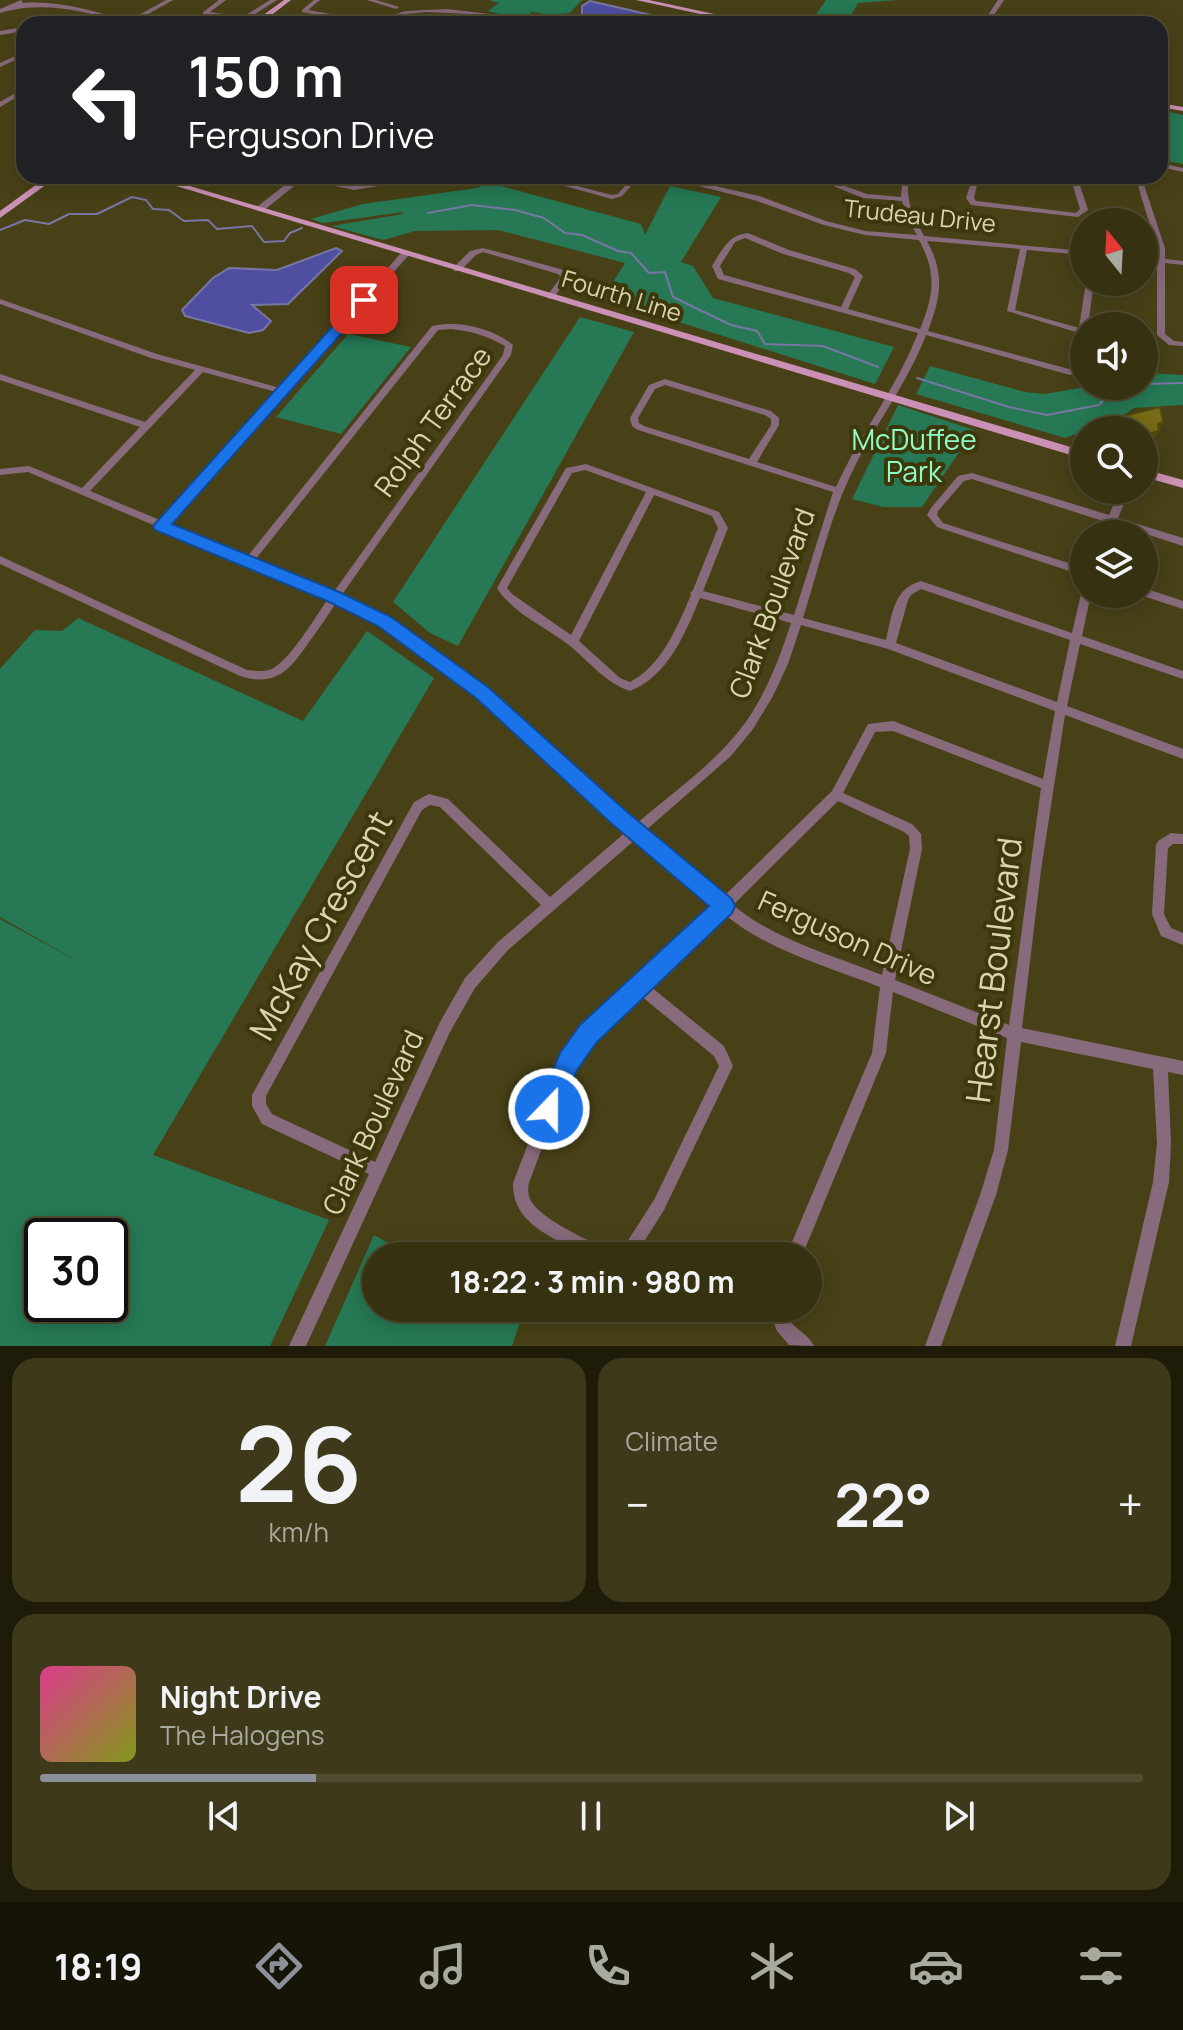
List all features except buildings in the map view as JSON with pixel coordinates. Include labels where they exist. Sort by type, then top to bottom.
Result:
[{"type":"main road","points":[[266,16],[288,0]]},
{"type":"main road","points":[[277,16],[299,0]]},
{"type":"main road","points":[[639,0],[718,16]]},
{"type":"main road","points":[[0,205],[30,184]]},
{"type":"main road","points":[[0,215],[43,184]]},
{"type":"main road","name":"Fourth Line","points":[[174,184],[1070,451]]},
{"type":"main road","points":[[1158,477],[1183,484]]},
{"type":"street","points":[[0,11],[25,0]]},
{"type":"street","points":[[37,0],[108,16]]},
{"type":"street","points":[[143,16],[170,0]]},
{"type":"street","points":[[223,0],[206,14],[226,16]]},
{"type":"street","points":[[250,16],[274,0]]},
{"type":"street","points":[[317,0],[304,11],[331,16]]},
{"type":"street","points":[[370,0],[396,7],[435,3],[497,16]]},
{"type":"street","points":[[15,5],[46,3]]},
{"type":"street","points":[[381,16],[396,7]]},
{"type":"street","points":[[0,105],[16,94]]},
{"type":"street","points":[[0,95],[10,97]]},
{"type":"street","points":[[260,209],[291,184]]},
{"type":"street","points":[[336,184],[354,188],[366,184]]},
{"type":"street","points":[[562,184],[612,197],[620,195],[630,184]]},
{"type":"street","name":"Trudeau Drive","points":[[695,184],[766,201],[839,228],[1070,252]]},
{"type":"street","points":[[831,184],[856,194],[904,199]]},
{"type":"street","name":"Clark Boulevard","points":[[297,1346],[457,1004],[486,963],[727,753],[757,718],[776,679],[839,491],[923,332],[937,280],[904,199],[905,184]]},
{"type":"street","points":[[974,184],[970,198],[974,203],[1073,215],[1084,210],[1076,184]]},
{"type":"street","points":[[1141,184],[1161,248],[1161,335],[1172,343],[1183,344]]},
{"type":"street","points":[[844,310],[859,276],[852,271],[786,252],[745,235],[732,240],[716,266],[721,277],[1070,372]]},
{"type":"street","points":[[1024,247],[1011,311],[1070,328]]},
{"type":"street","points":[[457,269],[473,253],[483,250],[561,272],[565,277],[550,297]]},
{"type":"street","points":[[161,526],[405,254]]},
{"type":"street","points":[[1158,261],[1183,263]]},
{"type":"street","points":[[0,301],[154,356],[282,391]]},
{"type":"street","name":"Rolph Terrace","points":[[248,562],[435,328],[450,324],[507,342],[511,348],[507,355],[333,597]]},
{"type":"street","points":[[83,492],[202,368]]},
{"type":"street","points":[[0,377],[147,426]]},
{"type":"street","points":[[751,463],[775,425],[775,418],[768,413],[665,382],[652,387],[634,418],[635,424],[641,428],[751,463],[839,491]]},
{"type":"street","points":[[586,467],[716,514],[723,528],[695,593],[673,642],[643,683],[630,687],[616,681],[573,642],[504,594],[502,583],[569,470],[586,467]]},
{"type":"street","name":"Ferguson Drive","points":[[0,472],[29,469],[333,597],[385,622],[470,683],[724,906],[746,924],[774,939],[1015,1034],[1183,1068]]},
{"type":"street","points":[[1070,567],[940,525],[935,521],[934,510],[961,478],[968,475],[1111,520],[1118,504]]},
{"type":"street","points":[[573,642],[651,491]]},
{"type":"street","points":[[1158,534],[1183,542]]},
{"type":"street","points":[[0,560],[253,676],[283,668],[333,597]]},
{"type":"street","points":[[890,645],[905,593],[914,585],[921,585],[1183,675]]},
{"type":"street","points":[[695,593],[890,645],[1183,754]]},
{"type":"street","points":[[1158,597],[1183,605]]},
{"type":"street","name":"Hearst Boulevard","points":[[933,1346],[988,1195],[1001,1150],[1046,785],[1059,706],[1082,608]]},
{"type":"street","points":[[578,1242],[529,1214],[522,1204],[519,1189],[569,1061],[589,1034],[836,795],[872,727],[893,726],[1046,785]]},
{"type":"street","points":[[800,1242],[879,1053],[887,985],[917,839],[908,828],[836,795]]},
{"type":"street","name":"McKay Crescent","points":[[378,1171],[267,1119],[259,1106],[259,1095],[418,806],[429,799],[444,803],[550,906]]},
{"type":"street","points":[[1183,839],[1171,838],[1162,845],[1158,914],[1166,932],[1183,939]]},
{"type":"street","points":[[635,1242],[659,1205],[726,1066],[719,1051],[641,987]]},
{"type":"street","points":[[1123,1346],[1161,1182],[1164,1143],[1160,1063]]},
{"type":"street","points":[[781,1322],[794,1340],[806,1346]]},
{"type":"green space","points":[[489,0],[582,0],[570,13],[552,15],[532,12],[527,16],[507,16],[488,11],[499,3]]},
{"type":"green space","points":[[826,0],[898,0],[858,3],[851,16],[815,16]]},
{"type":"green space","points":[[1168,112],[1183,115],[1183,164],[1168,161]]},
{"type":"green space","points":[[494,184],[641,224],[645,235],[670,186],[721,197],[681,262],[693,266],[713,298],[894,347],[875,384],[603,298],[625,263],[498,230],[415,231],[383,240],[332,226],[403,212],[323,223],[311,219],[363,204]]},
{"type":"green space","points":[[580,317],[634,332],[458,646],[430,633],[393,602]]},
{"type":"green space","points":[[348,334],[411,347],[341,434],[276,417]]},
{"type":"green space","points":[[930,366],[1025,392],[1045,394],[1070,390],[1070,400],[1158,400],[1158,374],[1183,375],[1183,405],[1134,408],[1122,416],[1070,416],[1070,436],[1065,438],[916,394]]},
{"type":"green space","name":"McDuffee Park","points":[[898,405],[974,430],[922,507],[883,507],[852,499]]},
{"type":"green space","points":[[78,618],[303,721],[367,631],[434,678],[153,1155],[329,1220],[270,1346],[0,1346],[0,919],[81,963],[0,917],[0,669],[35,630],[62,631]]},
{"type":"green space","points":[[374,1235],[386,1242],[371,1242]]},
{"type":"green space","points":[[362,1262],[362,1322],[520,1322],[512,1346],[325,1346]]},
{"type":"shaded area","points":[[590,1],[651,15],[582,16],[582,6]]},
{"type":"shaded area","points":[[336,248],[342,251],[288,304],[252,305],[271,321],[263,330],[249,333],[185,316],[182,310],[213,278],[229,268],[277,270]]},
{"type":"waterway","points":[[0,230],[25,220],[49,224],[69,214],[97,214],[132,197],[146,200],[153,209],[169,210],[184,221],[208,220],[217,229],[252,226],[264,242],[284,241],[290,233],[302,228]]},
{"type":"waterway","points":[[428,213],[472,205],[515,210],[544,218],[565,233],[582,235],[618,251],[631,253],[649,273],[665,272],[673,297],[731,325],[757,331],[765,344],[823,346],[878,367]]},
{"type":"waterway","points":[[917,378],[1009,407],[1047,415],[1099,405],[1103,400]]},
{"type":"waterway","points":[[1158,384],[1183,383]]},
{"type":"route","points":[[364,300],[161,526],[333,597],[385,622],[483,693],[619,817],[724,906],[589,1034],[569,1061],[549,1109]]}]
